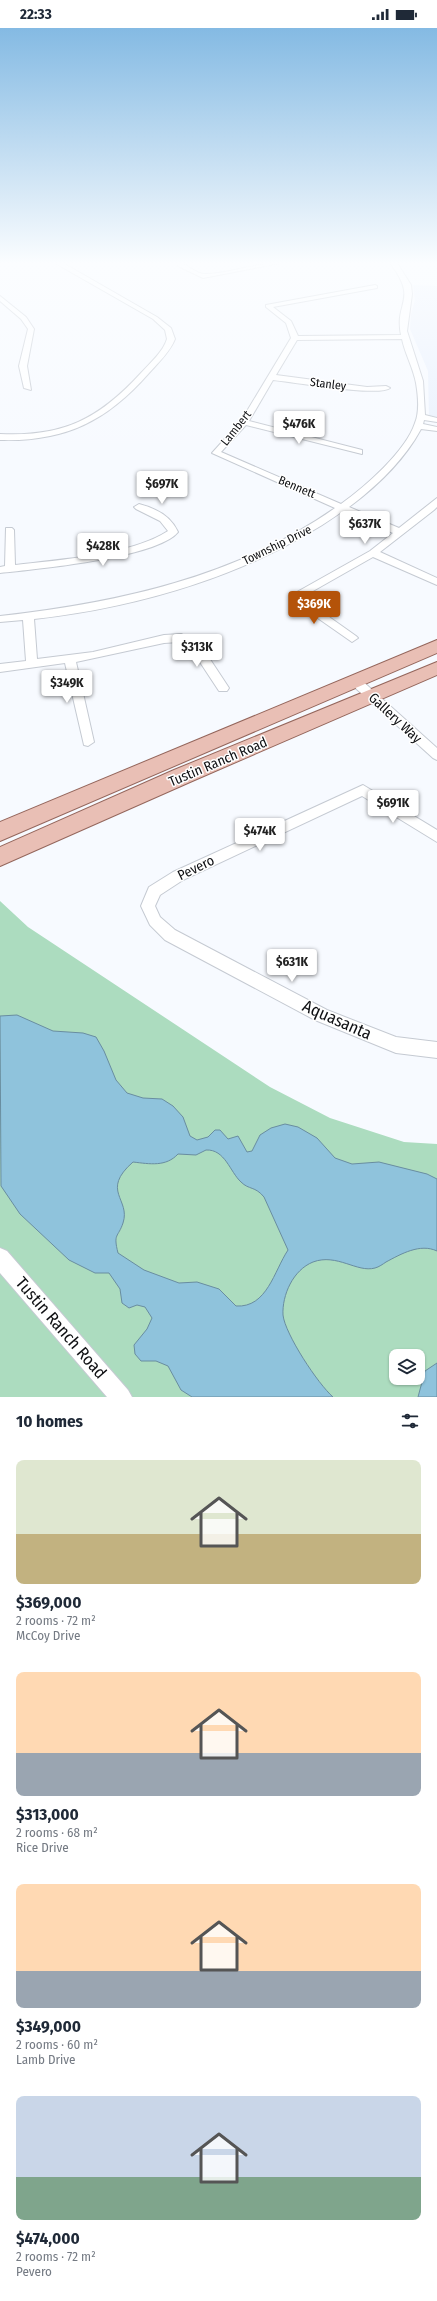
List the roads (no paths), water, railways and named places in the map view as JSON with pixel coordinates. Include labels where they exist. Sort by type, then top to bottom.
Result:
[{"type":"main road","name":"Tustin Ranch Road","points":[[0,832],[437,646]]},
{"type":"main road","name":"Tustin Ranch Road","points":[[0,857],[182,776],[372,697],[437,668]]},
{"type":"street","points":[[28,388],[23,366],[31,336],[29,327]]},
{"type":"street","points":[[0,437],[17,438],[65,430],[108,409],[131,389],[166,348],[171,339],[169,330],[165,327]]},
{"type":"street","points":[[291,327],[295,338],[405,337]]},
{"type":"street","name":"Township Drive","points":[[0,619],[28,616],[142,594],[210,574],[248,560],[292,539],[345,508],[381,477],[407,445],[419,422],[421,384],[403,327]]},
{"type":"street","name":"Lambert","points":[[216,453],[244,422],[295,338]]},
{"type":"street","name":"Stanley","points":[[270,378],[367,389],[386,388]]},
{"type":"street","points":[[419,422],[437,420]]},
{"type":"street","points":[[244,422],[292,433],[359,452]]},
{"type":"street","points":[[419,422],[437,428]]},
{"type":"street","name":"Bennett","points":[[216,453],[399,532]]},
{"type":"street","points":[[352,638],[303,603],[301,594],[373,553],[435,506]]},
{"type":"street","points":[[9,530],[5,570],[95,557],[157,542],[169,537],[173,532],[171,525],[156,514],[139,507]]},
{"type":"street","points":[[373,553],[437,582]]},
{"type":"street","points":[[28,616],[32,663]]},
{"type":"street","points":[[0,668],[32,663],[70,660],[126,650],[164,639],[181,638],[196,647],[223,688]]},
{"type":"street","points":[[70,660],[88,742]]},
{"type":"street","name":"Gallery Way","points":[[355,681],[437,755]]},
{"type":"street","name":"Pevero","points":[[148,906],[154,892],[178,876],[363,790],[437,837]]},
{"type":"street","name":"Aquasanta","points":[[148,906],[155,921],[170,935],[321,1015],[396,1045],[437,1050]]},
{"type":"street","name":"Tustin Ranch Road","points":[[0,1258],[121,1397]]},
{"type":"water","points":[[17,1015],[53,1031],[83,1033],[96,1037],[104,1051],[116,1080],[127,1093],[143,1098],[162,1099],[173,1106],[183,1117],[190,1136],[197,1140],[208,1137],[215,1130],[220,1130],[228,1139],[238,1136],[247,1152],[252,1151],[260,1135],[271,1128],[285,1124],[298,1127],[317,1138],[335,1158],[352,1164],[379,1162],[427,1174],[437,1179],[437,1251],[424,1248],[411,1250],[378,1267],[368,1269],[338,1261],[322,1260],[313,1262],[300,1271],[290,1284],[284,1299],[283,1315],[285,1323],[303,1358],[319,1381],[333,1397],[192,1397],[181,1390],[168,1366],[156,1361],[141,1361],[135,1354],[134,1345],[147,1329],[152,1318],[145,1307],[137,1305],[129,1308],[122,1303],[120,1289],[109,1273],[95,1273],[69,1260],[20,1214],[1,1186],[0,1016]],"holes":[[[206,1150],[213,1151],[223,1157],[241,1182],[258,1191],[264,1197],[288,1250],[268,1287],[262,1295],[247,1305],[236,1306],[219,1289],[197,1282],[179,1283],[144,1270],[118,1253],[116,1239],[123,1223],[124,1215],[117,1188],[123,1172],[133,1162],[157,1164],[168,1161],[178,1154],[196,1155]]]},
{"type":"water","points":[[437,1363],[437,1397],[418,1397],[421,1385],[425,1385],[425,1371]]}]
